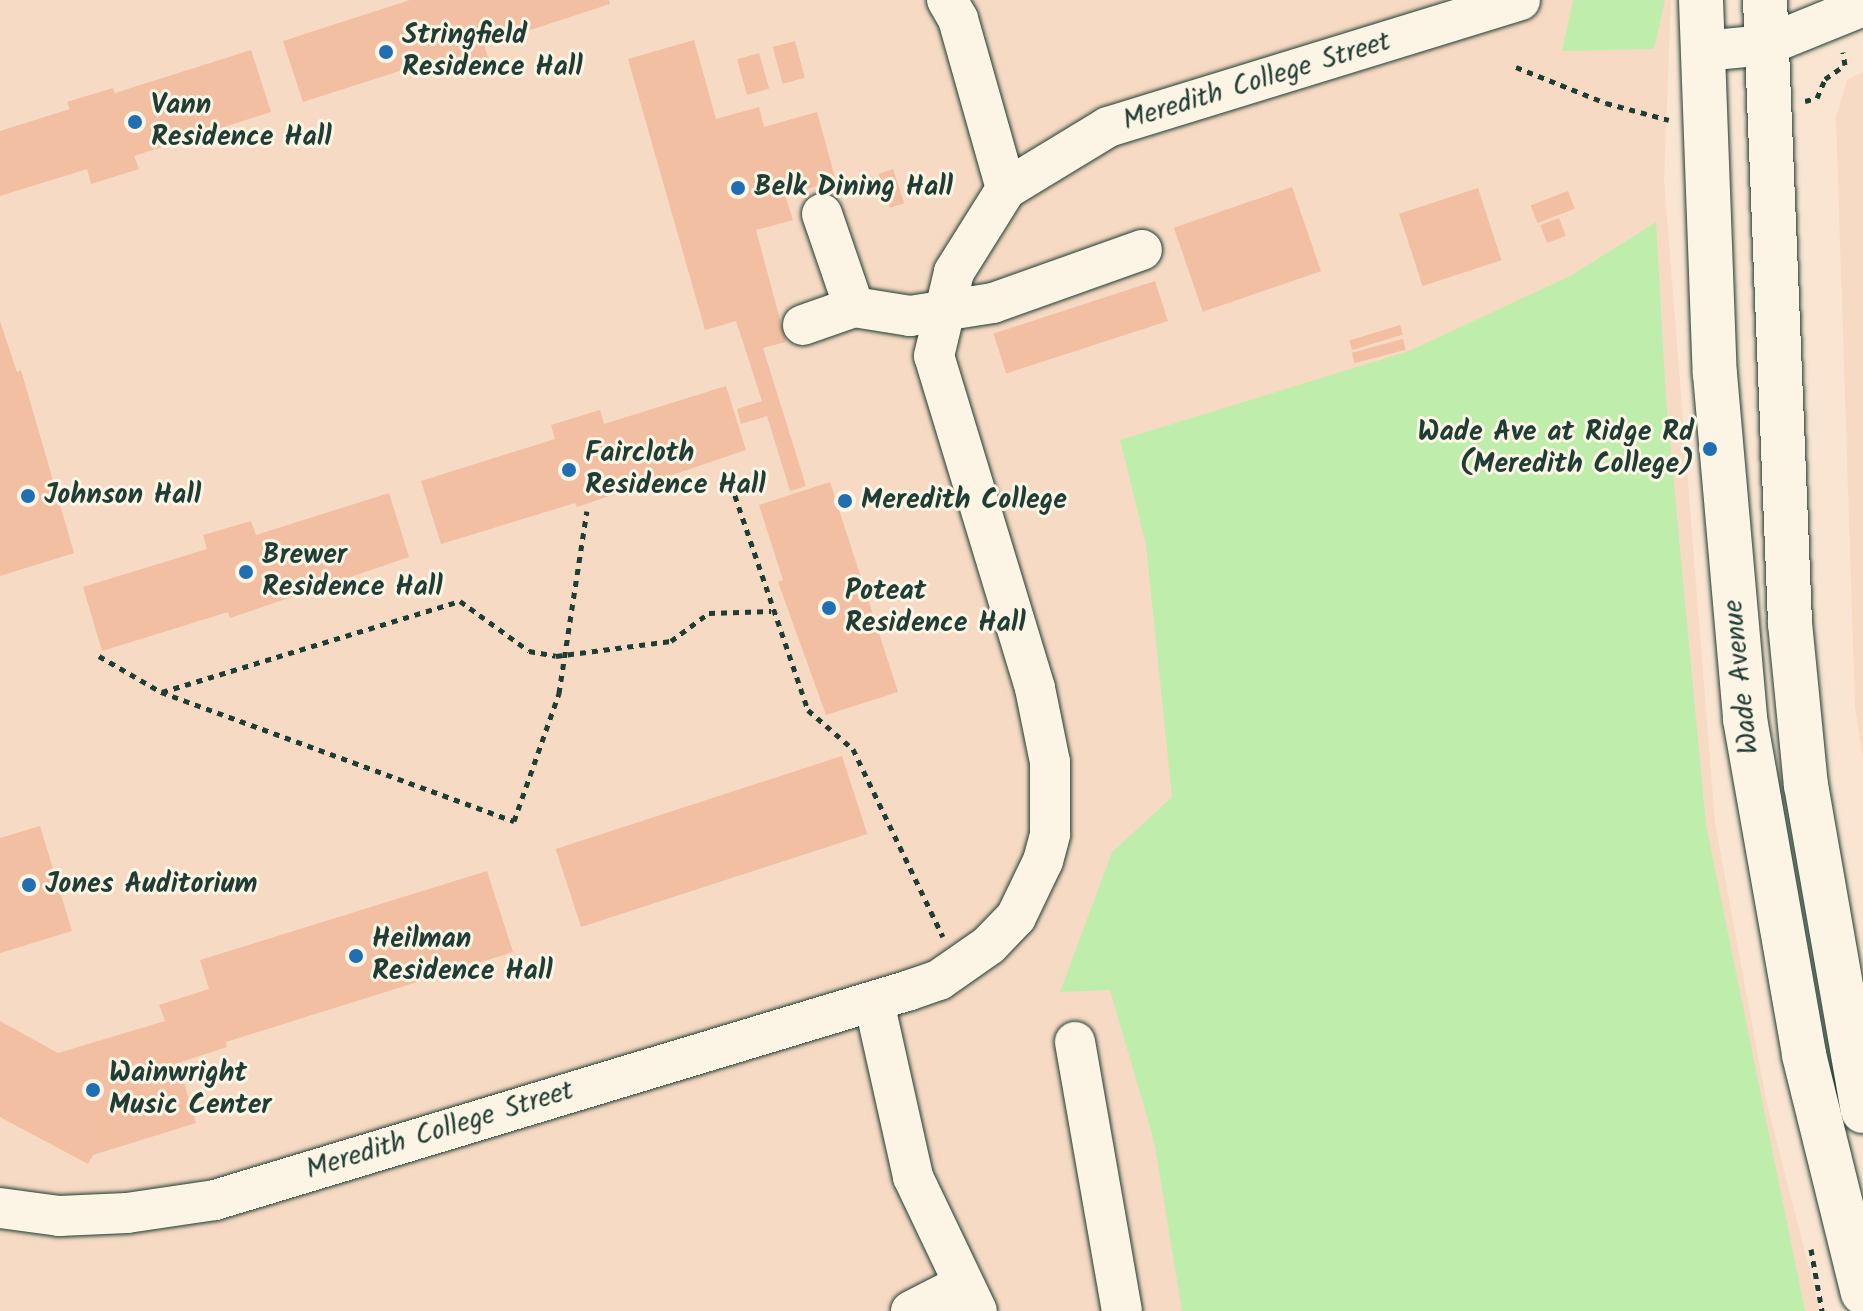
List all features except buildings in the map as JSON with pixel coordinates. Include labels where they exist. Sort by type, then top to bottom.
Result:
[{"type":"main road","name":"Wade Avenue","points":[[1701,0],[1715,374],[1745,719],[1804,1055],[1863,1293]]},
{"type":"main road","name":"Wade Avenue","points":[[1765,0],[1790,623],[1806,785],[1863,1111]]},
{"type":"street","points":[[947,0],[958,19],[1006,189]]},
{"type":"street","name":"Meredith College Street","points":[[0,1208],[59,1216],[127,1213],[215,1200],[874,1002],[939,980],[989,945],[1016,917],[1030,892],[1050,834],[1050,762],[1040,709],[934,356],[954,272],[1006,189],[1108,127],[1520,0]]},
{"type":"street","points":[[1703,51],[1767,45],[1863,6]]},
{"type":"street","points":[[822,214],[854,307]]},
{"type":"street","points":[[803,325],[854,307],[910,316],[993,303],[1142,250]]},
{"type":"street","points":[[874,1002],[913,1177],[969,1298],[911,1311]]},
{"type":"street","points":[[1075,1042],[1122,1311]]},
{"type":"path","points":[[1817,98],[1825,79],[1845,65]]},
{"type":"path","points":[[1516,67],[1606,103],[1677,122]]},
{"type":"path","points":[[731,484],[771,611],[808,710],[853,749],[951,952]]},
{"type":"path","points":[[99,656],[161,692],[514,821],[549,727],[565,655],[587,511]]},
{"type":"path","points":[[161,692],[460,601],[529,651],[565,655],[671,641],[709,613],[771,611]]},
{"type":"shaded area","name":"Meredith College","points":[[0,0],[1671,0],[1664,180],[1715,823],[1766,1100],[1820,1311],[0,1311]]},
{"type":"shaded area","points":[[1863,72],[1863,758],[1855,706],[1836,117],[1847,80]]},
{"type":"green space","points":[[1573,0],[1665,0],[1654,49],[1562,51]]},
{"type":"green space","points":[[1656,222],[1666,399],[1706,825],[1805,1311],[1182,1311],[1154,1141],[1110,990],[1060,992],[1112,852],[1172,797],[1146,545],[1120,440],[1409,351],[1572,275]]},
{"type":"place","name":"Stringfield Residence Hall","points":[[386,52]]},
{"type":"place","name":"Vann Residence Hall","points":[[135,122]]},
{"type":"place","name":"Belk Dining Hall","points":[[738,188]]},
{"type":"place","name":"Wade Ave at Ridge Rd (Meredith College)","points":[[1710,449]]},
{"type":"place","name":"Faircloth Residence Hall","points":[[569,470]]},
{"type":"place","name":"Johnson Hall","points":[[28,496]]},
{"type":"place","name":"Meredith College","points":[[845,501]]},
{"type":"place","name":"Brewer Residence Hall","points":[[246,572]]},
{"type":"place","name":"Poteat Residence Hall","points":[[829,608]]},
{"type":"place","name":"Jones Auditorium","points":[[29,885]]},
{"type":"place","name":"Heilman Residence Hall","points":[[356,956]]},
{"type":"place","name":"Wainwright Music Center","points":[[93,1090]]}]
